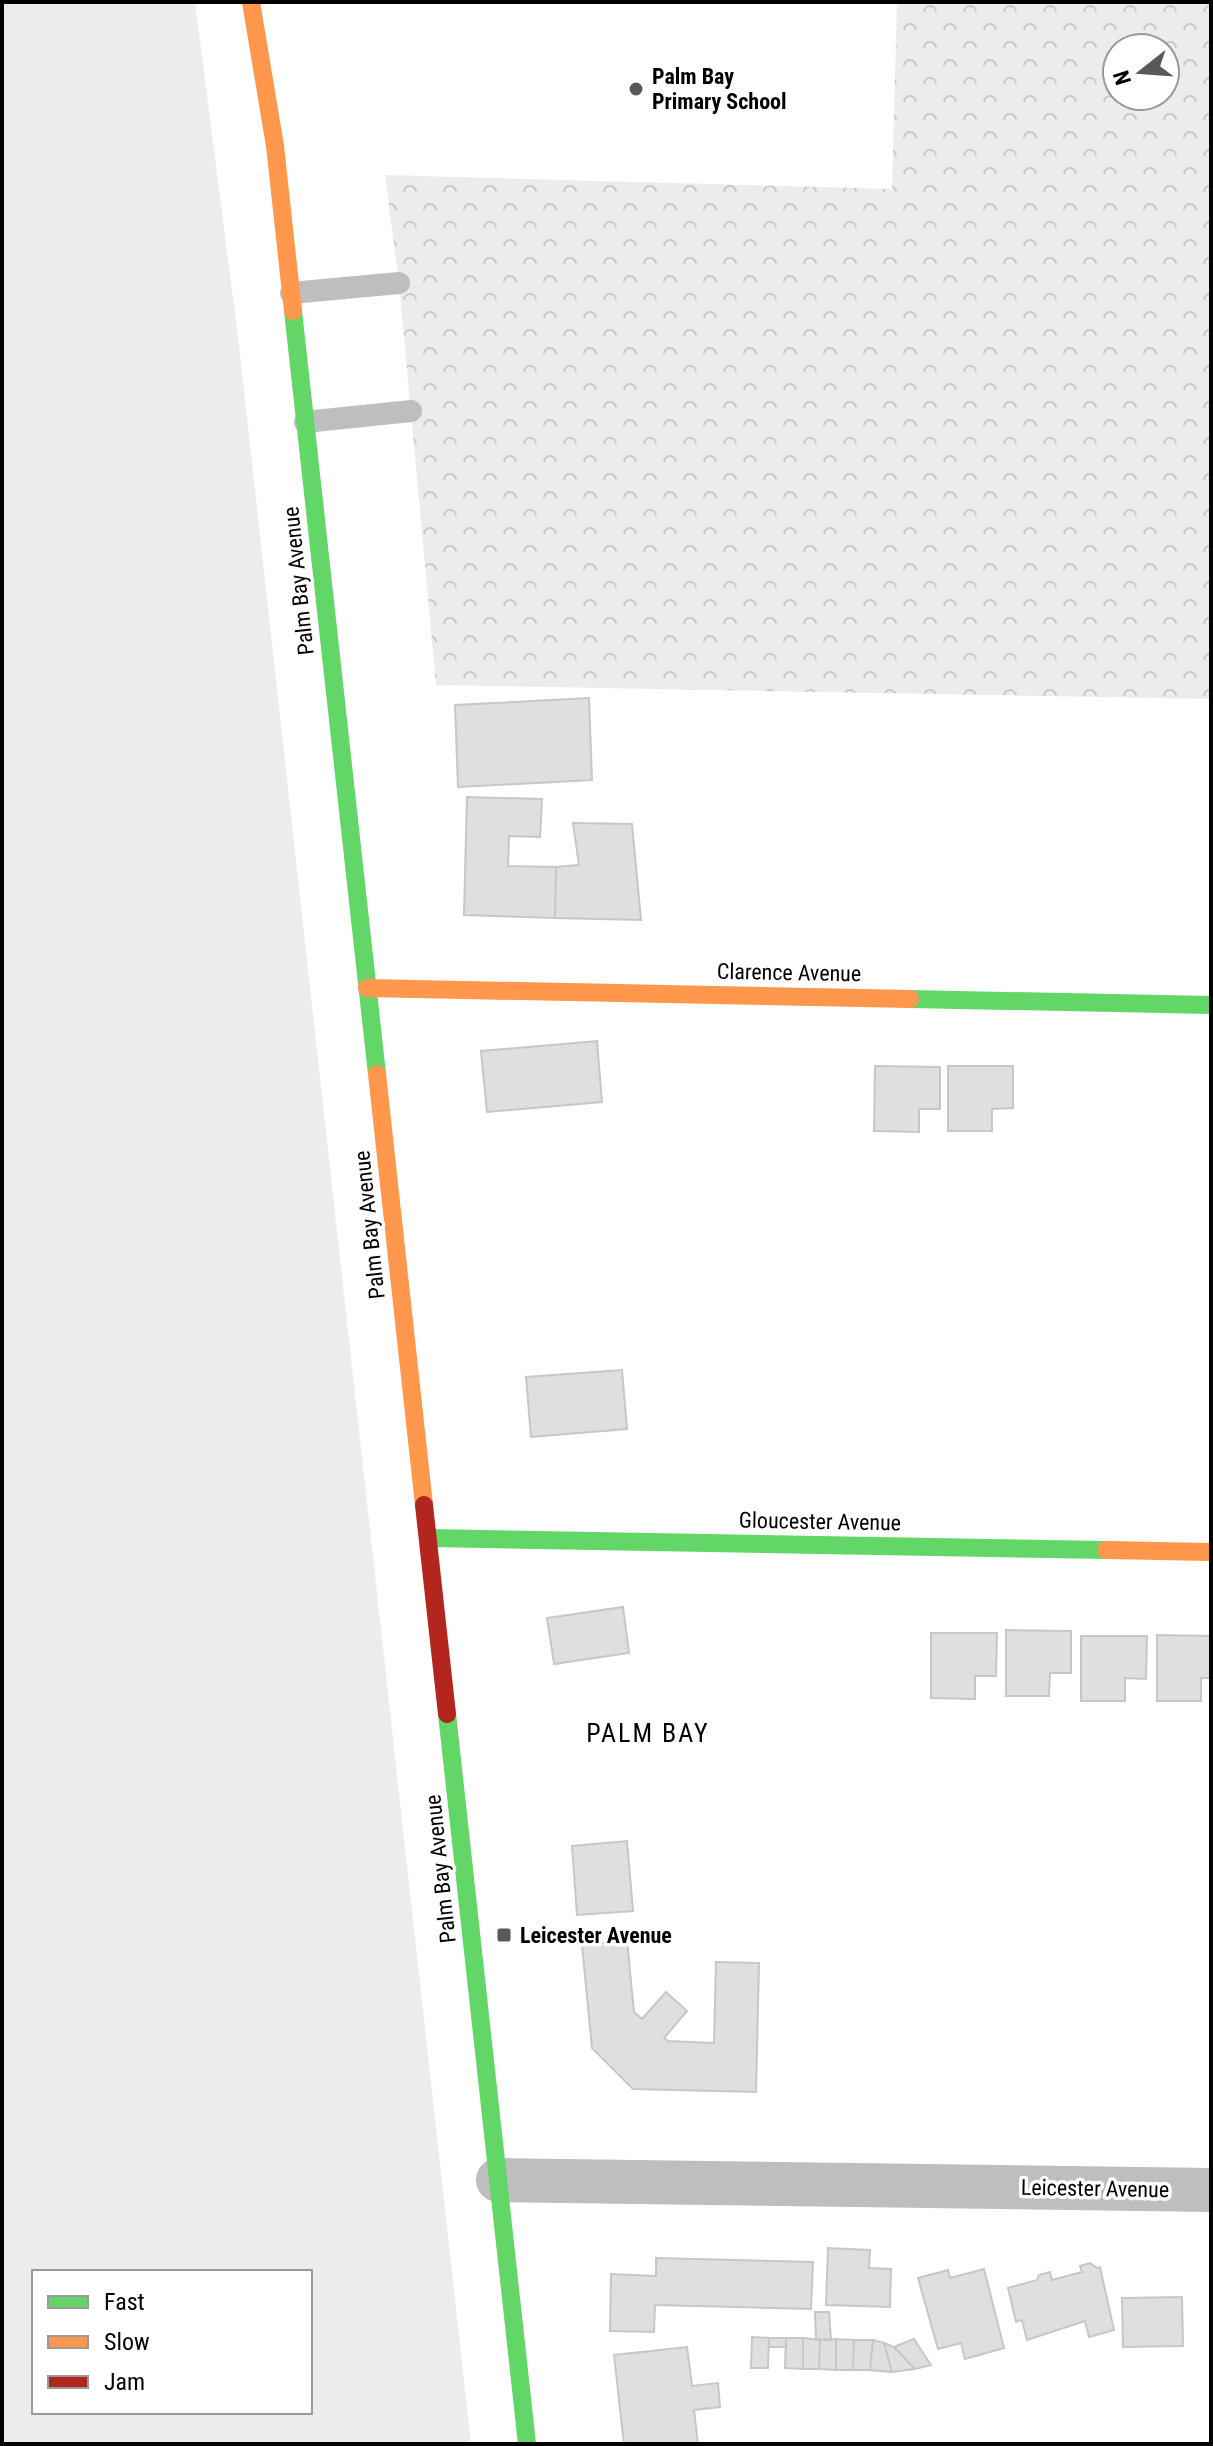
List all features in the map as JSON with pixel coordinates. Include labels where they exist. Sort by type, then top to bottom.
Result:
[{"type":"main road","name":"Palm Bay Avenue","points":[[251,2],[275,146],[527,2444]]},
{"type":"main road","name":"Clarence Avenue","points":[[367,988],[1211,1005]]},
{"type":"main road","name":"Gloucester Avenue","points":[[428,1538],[1211,1552]]},
{"type":"street","name":"Leicester Avenue","points":[[498,2180],[1211,2190]]},
{"type":"lane","points":[[291,293],[399,283]]},
{"type":"lane","points":[[305,422],[411,411]]},
{"type":"green space","points":[[2,2],[195,2],[239,345],[471,2444],[2,2444]]},
{"type":"green space","points":[[897,2],[1211,2],[1211,699],[436,685],[399,283],[385,175],[892,189]]},
{"type":"building","points":[[589,698],[592,780],[458,787],[455,705]]},
{"type":"building","points":[[467,797],[542,799],[540,837],[509,836],[508,866],[556,867],[555,918],[464,915]]},
{"type":"building","points":[[573,823],[632,824],[641,920],[555,918],[556,867],[579,865]]},
{"type":"building","points":[[597,1041],[602,1102],[487,1112],[481,1051]]},
{"type":"building","points":[[875,1066],[940,1067],[940,1109],[919,1109],[919,1132],[874,1131]]},
{"type":"building","points":[[948,1066],[1013,1066],[1013,1108],[992,1109],[992,1131],[948,1131]]},
{"type":"building","points":[[622,1370],[627,1429],[531,1437],[526,1377]]},
{"type":"building","points":[[623,1607],[629,1653],[554,1664],[547,1618]]},
{"type":"building","points":[[1006,1630],[1071,1631],[1071,1673],[1050,1673],[1049,1696],[1006,1696]]},
{"type":"building","points":[[931,1633],[997,1633],[996,1676],[975,1676],[975,1699],[931,1698]]},
{"type":"building","points":[[1157,1635],[1211,1636],[1211,1678],[1201,1678],[1201,1701],[1157,1701]]},
{"type":"building","points":[[1081,1636],[1147,1636],[1146,1679],[1125,1678],[1125,1701],[1081,1701]]},
{"type":"building","points":[[627,1841],[633,1911],[577,1915],[572,1846]]},
{"type":"building","points":[[627,1941],[634,2012],[642,2019],[666,1992],[687,2011],[664,2038],[668,2041],[714,2043],[716,1962],[759,1963],[756,2092],[633,2089],[592,2048],[582,1945]]},
{"type":"building","points":[[828,2248],[870,2250],[869,2268],[891,2269],[890,2307],[826,2305]]},
{"type":"building","points":[[656,2258],[813,2262],[811,2309],[655,2305],[654,2332],[610,2331],[611,2274],[656,2276]]},
{"type":"building","points":[[1090,2263],[1100,2267],[1114,2330],[1089,2337],[1085,2321],[1027,2340],[1022,2320],[1016,2322],[1008,2288],[1037,2280],[1039,2275],[1050,2272],[1052,2280],[1082,2272],[1080,2266]]},
{"type":"building","points":[[984,2269],[1004,2348],[965,2359],[961,2343],[938,2349],[918,2278],[948,2270],[950,2278]]},
{"type":"building","points":[[1182,2297],[1183,2346],[1123,2347],[1122,2298]]},
{"type":"building","points":[[815,2312],[829,2312],[831,2340],[816,2339]]},
{"type":"building","points":[[752,2337],[769,2338],[768,2368],[751,2368]]},
{"type":"building","points":[[769,2338],[786,2338],[786,2347],[769,2347]]},
{"type":"building","points":[[786,2338],[803,2338],[803,2369],[785,2368]]},
{"type":"building","points":[[803,2338],[820,2340],[819,2369],[803,2369]]},
{"type":"building","points":[[836,2339],[854,2340],[853,2370],[836,2370]]},
{"type":"building","points":[[836,2339],[836,2370],[819,2369],[820,2340]]},
{"type":"building","points":[[914,2339],[931,2365],[915,2369],[894,2347]]},
{"type":"building","points":[[854,2340],[873,2340],[870,2370],[853,2370]]},
{"type":"building","points":[[873,2340],[884,2343],[892,2372],[870,2370]]},
{"type":"building","points":[[884,2343],[894,2347],[915,2369],[892,2372]]},
{"type":"building","points":[[687,2347],[692,2386],[718,2383],[720,2407],[694,2410],[698,2444],[624,2444],[614,2355]]},
{"type":"traffic: fast","points":[[293,311],[377,1074]]},
{"type":"traffic: fast","points":[[910,999],[1211,1005]]},
{"type":"traffic: fast","points":[[428,1538],[1106,1550]]},
{"type":"traffic: fast","points":[[447,1714],[527,2444]]},
{"type":"traffic: slow","points":[[251,2],[275,146],[293,311]]},
{"type":"traffic: slow","points":[[367,988],[910,999]]},
{"type":"traffic: slow","points":[[377,1074],[424,1505]]},
{"type":"traffic: slow","points":[[1106,1550],[1211,1552]]},
{"type":"traffic: jam","points":[[424,1505],[447,1714]]},
{"type":"place","name":"Palm Bay Primary School","points":[[636,89]]},
{"type":"place","name":"Leicester Avenue","points":[[504,1935]]},
{"type":"district","name":"PALM BAY","points":[[648,1733]]}]
